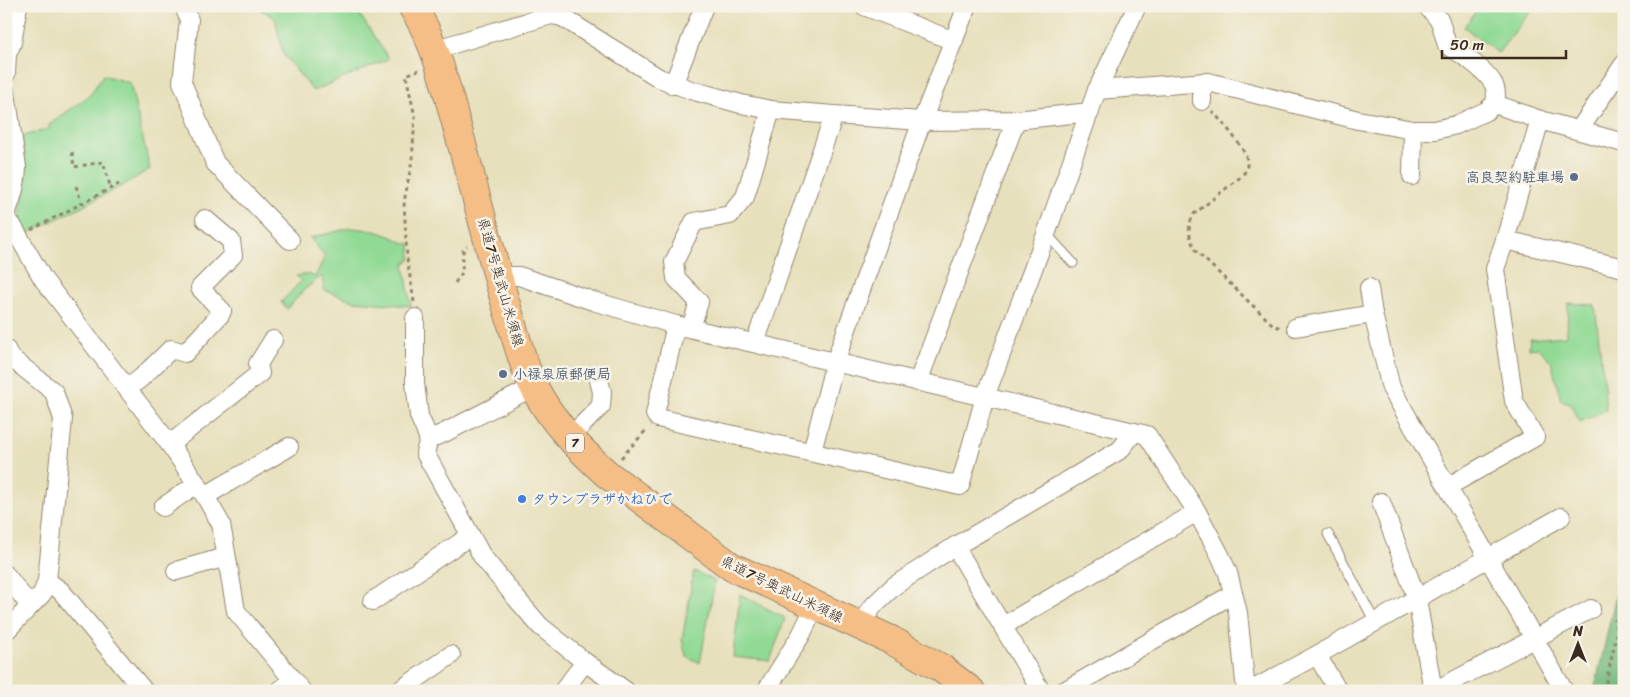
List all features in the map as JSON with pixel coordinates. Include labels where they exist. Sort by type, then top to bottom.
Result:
[{"type":"main road","name":"県道7号奥武山米須線","points":[[412,6],[435,56],[498,276],[533,387],[545,406],[570,437],[607,474],[732,567],[891,640],[929,660],[971,691]]},
{"type":"street","points":[[6,74],[7,54],[12,43],[18,6]]},
{"type":"street","points":[[184,6],[189,20],[182,82],[215,163],[290,240]]},
{"type":"street","points":[[673,85],[704,6]]},
{"type":"street","points":[[864,6],[954,41]]},
{"type":"street","points":[[812,452],[835,362],[922,120],[967,6]]},
{"type":"street","points":[[771,110],[745,197],[730,214],[694,222],[674,262],[676,278],[699,302],[683,326],[655,414],[658,418],[960,486],[985,397],[1045,237],[1097,90],[1137,6]]},
{"type":"street","points":[[1097,90],[1202,82],[1241,89],[1326,113],[1413,130],[1436,130],[1456,126],[1486,111],[1495,104],[1496,93],[1494,84],[1468,58],[1447,45],[1440,21],[1427,6]]},
{"type":"street","points":[[435,56],[551,15],[562,17],[673,85],[741,104],[771,110],[922,120],[1016,120],[1090,112]]},
{"type":"street","points":[[1580,130],[1624,64]]},
{"type":"street","points":[[1202,82],[1202,101]]},
{"type":"street","points":[[6,213],[17,177],[16,156],[7,97]]},
{"type":"street","points":[[1495,104],[1540,120],[1624,143]]},
{"type":"street","points":[[755,343],[834,115]]},
{"type":"street","points":[[918,382],[1016,120]]},
{"type":"street","points":[[1449,486],[1535,437],[1514,401],[1495,269],[1506,240],[1540,120]]},
{"type":"street","points":[[1412,176],[1413,130]]},
{"type":"street","points":[[6,219],[19,237],[43,279],[170,444],[221,524],[236,611],[298,686],[279,691]]},
{"type":"street","points":[[128,388],[171,350],[185,352],[222,311],[200,288],[233,255],[231,241],[205,220]]},
{"type":"street","points":[[1506,240],[1624,268]]},
{"type":"street","points":[[498,276],[519,276],[594,301],[683,326],[1147,435],[1197,512],[1228,573],[1238,613],[1246,691]]},
{"type":"street","points":[[1369,288],[1373,314],[1391,388],[1449,486],[1564,691]]},
{"type":"street","points":[[1296,327],[1373,314]]},
{"type":"street","points":[[415,318],[415,383],[419,416],[429,439],[425,453],[470,536],[495,574],[540,626],[585,662],[626,691]]},
{"type":"street","points":[[170,444],[260,373],[258,364],[273,340]]},
{"type":"street","points":[[6,349],[10,357],[54,392],[63,420],[47,581],[42,594],[6,631]]},
{"type":"street","points":[[570,437],[601,406],[602,392],[599,380]]},
{"type":"street","points":[[429,439],[533,387]]},
{"type":"street","points":[[961,543],[1120,450],[1134,432]]},
{"type":"street","points":[[163,507],[288,447]]},
{"type":"street","points":[[1381,502],[1417,599],[1433,691],[1591,609]]},
{"type":"street","points":[[1003,626],[1197,512]]},
{"type":"street","points":[[1250,691],[1561,517]]},
{"type":"street","points":[[373,601],[470,536]]},
{"type":"street","points":[[859,626],[875,604],[894,586],[955,546],[1041,691]]},
{"type":"street","points":[[176,570],[226,557]]},
{"type":"street","points":[[6,575],[30,606]]},
{"type":"street","points":[[47,581],[61,591],[144,691]]},
{"type":"street","points":[[1064,691],[1233,594]]},
{"type":"street","points":[[766,691],[801,635],[815,606]]},
{"type":"street","points":[[400,691],[451,655]]},
{"type":"street","points":[[1317,655],[1338,691]]},
{"type":"street","points":[[563,691],[585,662]]},
{"type":"lane","points":[[1045,237],[1051,239],[1073,263]]},
{"type":"lane","points":[[1328,534],[1375,622]]},
{"type":"path","points":[[415,318],[407,258],[404,202],[412,161],[414,117],[406,76],[435,56]]},
{"type":"path","points":[[1202,101],[1230,132],[1247,159],[1247,169],[1243,175],[1194,214],[1189,222],[1190,240],[1196,251],[1271,323],[1281,329],[1296,327]]},
{"type":"path","points":[[72,152],[74,167],[104,162],[111,189]]},
{"type":"path","points":[[19,237],[119,184]]},
{"type":"path","points":[[76,186],[82,204]]},
{"type":"path","points":[[455,282],[462,273],[463,251],[469,244]]},
{"type":"path","points":[[607,474],[658,418]]},
{"type":"path","points":[[1604,691],[1617,634],[1615,619]]},
{"type":"green space","points":[[255,6],[354,6],[389,59],[313,91],[283,54],[275,18]]},
{"type":"green space","points":[[1480,6],[1535,6],[1498,53],[1464,27]]},
{"type":"green space","points":[[103,75],[130,83],[150,169],[122,186],[23,236],[19,221],[25,186],[23,136],[49,129],[49,125],[90,95]]},
{"type":"green space","points":[[350,228],[378,232],[410,244],[411,259],[404,264],[411,306],[354,301],[324,290],[322,276],[305,289],[287,309],[281,302],[301,281],[296,276],[309,274],[315,277],[325,256],[310,238]]},
{"type":"green space","points":[[1568,303],[1595,305],[1604,384],[1606,410],[1580,422],[1569,402],[1561,401],[1551,361],[1538,348],[1529,349],[1530,339],[1567,336]]},
{"type":"green space","points":[[694,571],[715,581],[700,663],[686,656],[682,640]]},
{"type":"green space","points":[[1624,579],[1624,691],[1594,691],[1617,590]]},
{"type":"green space","points":[[740,594],[785,618],[770,661],[733,657]]},
{"type":"place","name":"高良契約駐車場","points":[[1574,177]]},
{"type":"place","name":"小禄泉原郵便局","points":[[503,374]]},
{"type":"place","name":"タウンプラザかねひで","points":[[522,499]]}]
